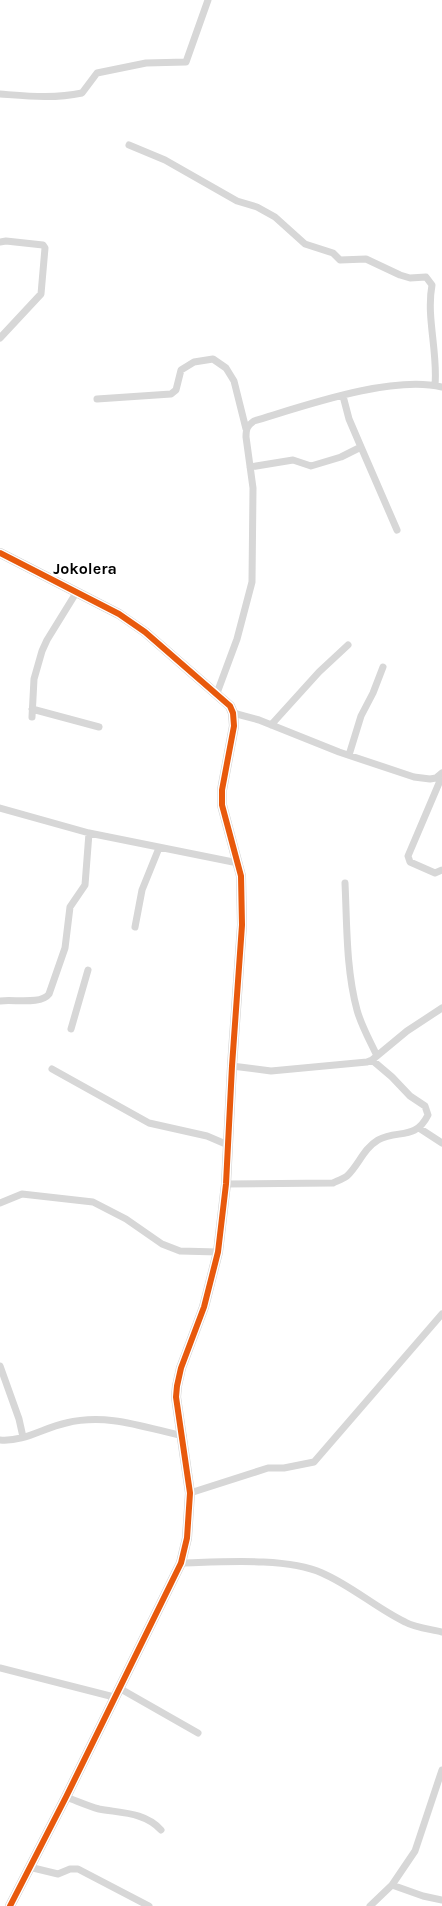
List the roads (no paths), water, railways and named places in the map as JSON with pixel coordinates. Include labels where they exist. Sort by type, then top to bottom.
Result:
[{"type":"street","points":[[0,94],[65,97],[82,93],[97,72],[146,63],[186,62],[208,0]]},
{"type":"street","points":[[129,145],[165,160],[237,200],[266,212],[305,244],[333,253],[340,260],[366,259],[410,278],[426,276],[432,284],[430,304],[438,386],[379,388],[343,396],[254,421],[246,429]]},
{"type":"street","points":[[0,242],[43,245],[45,248],[41,294],[0,338]]},
{"type":"street","points":[[97,399],[171,394],[176,390],[181,370],[194,362],[214,359],[226,368],[234,381],[246,429],[253,488],[252,582],[237,639],[217,693]]},
{"type":"street","points":[[343,396],[349,419],[397,530]]},
{"type":"street","points":[[250,467],[293,460],[311,466],[341,457],[361,447]]},
{"type":"street","points":[[0,553],[118,614],[145,632],[230,706],[234,713],[234,726],[222,790],[222,805],[242,885],[242,925],[226,1184],[218,1252],[204,1307],[176,1386],[190,1493],[187,1538],[181,1563],[66,1798],[10,1906]]},
{"type":"street","points":[[32,717],[34,679],[42,650],[76,593]]},
{"type":"street","points":[[271,725],[319,672],[348,645]]},
{"type":"street","points":[[349,755],[361,716],[373,693],[383,667]]},
{"type":"street","points":[[32,709],[99,728]]},
{"type":"street","points":[[234,713],[414,777],[430,779],[442,774]]},
{"type":"street","points":[[442,774],[408,856],[410,862],[435,873],[442,870]]},
{"type":"street","points":[[0,808],[89,833],[238,863]]},
{"type":"street","points":[[0,1001],[38,1000],[49,994],[65,948],[70,907],[85,884],[89,833]]},
{"type":"street","points":[[135,926],[142,890],[159,848]]},
{"type":"street","points":[[226,1184],[332,1183],[346,1176],[362,1153],[379,1139],[413,1132],[419,1128],[428,1115],[425,1106],[410,1096],[374,1058],[354,996],[348,942],[345,882]]},
{"type":"street","points":[[72,1029],[88,970]]},
{"type":"street","points":[[232,1066],[271,1071],[340,1065],[374,1058],[407,1030],[442,1008]]},
{"type":"street","points":[[52,1069],[149,1123],[207,1136],[228,1145]]},
{"type":"street","points":[[419,1128],[442,1143]]},
{"type":"street","points":[[0,1203],[22,1194],[94,1202],[126,1218],[162,1244],[180,1251],[218,1252]]},
{"type":"street","points":[[190,1493],[250,1472],[314,1462],[442,1314]]},
{"type":"street","points":[[0,1366],[19,1419],[23,1437]]},
{"type":"street","points":[[0,1440],[8,1441],[31,1436],[66,1423],[101,1420],[123,1421],[183,1436]]},
{"type":"street","points":[[181,1563],[236,1562],[298,1566],[320,1572],[336,1580],[406,1623],[442,1632]]},
{"type":"street","points":[[0,1668],[117,1693],[198,1733]]},
{"type":"street","points":[[370,1906],[392,1885],[414,1851],[442,1770]]},
{"type":"street","points":[[66,1798],[97,1808],[129,1813],[144,1818],[156,1825],[160,1830]]},
{"type":"street","points":[[29,1867],[58,1874],[70,1869],[80,1869],[149,1906]]},
{"type":"street","points":[[392,1885],[423,1896],[442,1900]]},
{"type":"district","name":"Jokolera","points":[[85,568]]}]
